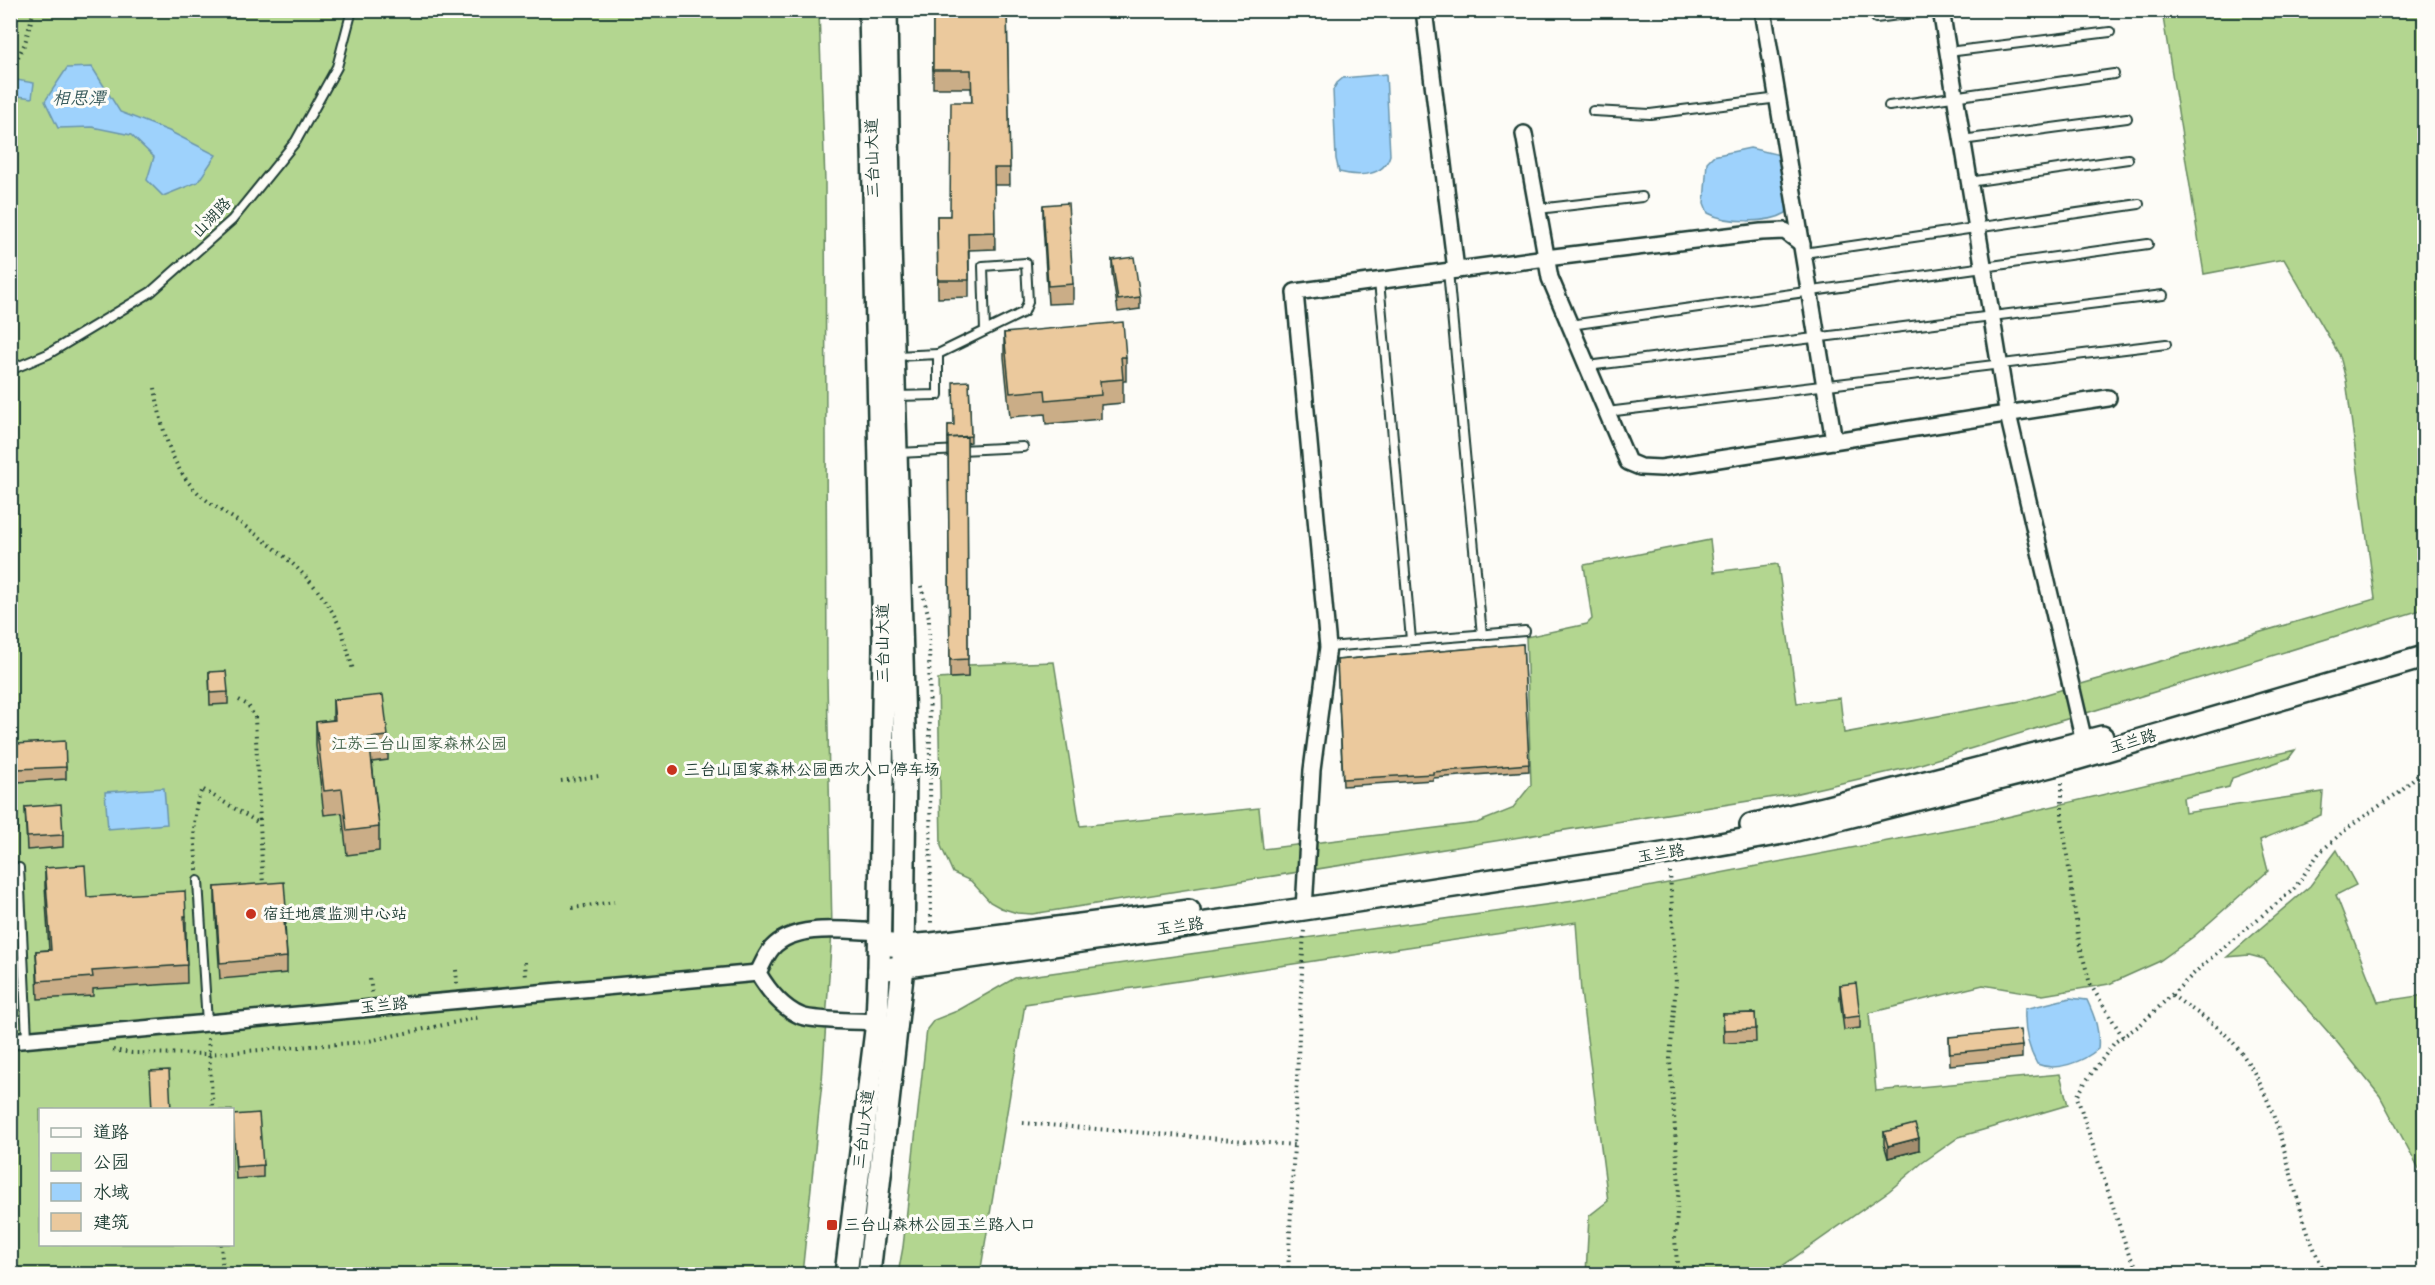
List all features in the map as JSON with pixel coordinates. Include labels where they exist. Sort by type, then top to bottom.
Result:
[{"type":"street","name":"三台山大道","points":[[869,1275],[903,967],[905,762],[888,453],[870,10]]},
{"type":"street","name":"三台山大道","points":[[846,1275],[877,1022],[879,970],[888,453],[894,396],[886,10]]},
{"type":"street","points":[[1424,10],[1452,271]]},
{"type":"street","points":[[1763,10],[1834,441]]},
{"type":"street","points":[[1941,10],[2007,414],[2086,749]]},
{"type":"street","points":[[1524,134],[1550,278],[1628,462],[1661,468],[2108,398]]},
{"type":"street","points":[[1305,903],[1312,770],[1328,647],[1295,292],[1546,258],[1778,231],[1785,231],[1803,249]]},
{"type":"street","name":"玉兰路","points":[[10,1041],[758,973],[772,948],[790,937],[815,929],[880,938],[903,946],[1305,903],[1669,853],[1829,822],[2062,763],[2086,749],[2424,642]]},
{"type":"street","name":"玉兰路","points":[[879,970],[1305,903],[1746,826],[2086,749],[2424,657]]},
{"type":"street","points":[[758,973],[768,989],[790,1009],[803,1017],[877,1022]]},
{"type":"lane","name":"山湖路","points":[[10,370],[48,354],[151,292],[232,220],[296,141],[337,67],[352,10]]},
{"type":"lane","points":[[1876,18],[1936,10]]},
{"type":"lane","points":[[1947,52],[2110,32]]},
{"type":"lane","points":[[1889,106],[2114,74]]},
{"type":"lane","points":[[1593,111],[1650,114],[1779,98]]},
{"type":"lane","points":[[1962,140],[2127,118]]},
{"type":"lane","points":[[1969,182],[2128,159]]},
{"type":"lane","points":[[1538,209],[1642,197]]},
{"type":"lane","points":[[1803,249],[2139,204]]},
{"type":"lane","points":[[1570,325],[2148,244]]},
{"type":"lane","points":[[893,356],[938,354],[1024,312],[1028,302],[1026,263],[983,266],[985,331]]},
{"type":"lane","points":[[1452,271],[1482,635]]},
{"type":"lane","points":[[1379,281],[1412,640]]},
{"type":"lane","points":[[1587,366],[2163,295]]},
{"type":"lane","points":[[1606,412],[2166,344]]},
{"type":"lane","points":[[894,396],[938,395],[938,354]]},
{"type":"lane","points":[[888,453],[1023,447]]},
{"type":"lane","points":[[1328,647],[1525,631]]},
{"type":"lane","points":[[10,869],[19,868],[27,1039]]},
{"type":"lane","points":[[198,881],[207,1023]]},
{"type":"path","points":[[11,73],[25,43],[34,10]]},
{"type":"path","points":[[10,121],[17,143]]},
{"type":"path","points":[[155,388],[159,409],[175,459],[187,481],[208,503],[250,529],[301,570],[326,603],[342,633],[353,670]]},
{"type":"path","points":[[240,700],[248,705],[255,717],[263,886]]},
{"type":"path","points":[[2062,763],[2062,818],[2079,942],[2090,984],[2123,1037]]},
{"type":"path","points":[[2142,1275],[2129,1254],[2077,1096],[2115,1042],[2140,1025],[2205,963],[2294,889],[2319,853],[2349,827],[2398,793],[2424,769]]},
{"type":"path","points":[[561,781],[599,776]]},
{"type":"path","points":[[198,881],[193,820],[194,810],[202,789],[260,823]]},
{"type":"path","points":[[1669,853],[1676,983],[1670,1059],[1679,1186],[1675,1239],[1678,1275]]},
{"type":"path","points":[[572,908],[614,902]]},
{"type":"path","points":[[1288,1275],[1305,903]]},
{"type":"path","points":[[2172,995],[2229,1038],[2255,1074],[2285,1150],[2305,1226],[2326,1275]]},
{"type":"path","points":[[109,1049],[132,1053],[208,1054],[364,1041],[485,1016]]},
{"type":"path","points":[[207,1023],[213,1108]]},
{"type":"path","points":[[1023,1123],[1294,1145]]},
{"type":"path","points":[[221,1246],[223,1275]]},
{"type":"green space","name":"江苏三台山国家森林公园","points":[[10,11],[819,11],[825,182],[827,679],[832,931],[822,1082],[802,1274],[11,1274]]},
{"type":"green space","points":[[2162,11],[2424,11],[2424,609],[1911,767],[1794,794],[1032,914],[1017,913],[1001,908],[990,902],[971,881],[953,873],[941,846],[938,679],[968,677],[968,665],[1054,662],[1080,826],[1259,808],[1263,849],[1477,823],[1512,809],[1531,785],[1526,637],[1587,624],[1592,619],[1584,565],[1710,540],[1714,572],[1778,564],[1797,703],[1840,698],[1844,733],[2026,700],[2375,599],[2346,380],[2340,356],[2284,259],[2204,274]]},
{"type":"green space","points":[[2295,750],[2289,758],[2232,778],[2229,787],[2183,798],[2185,813],[2323,792],[2321,815],[2260,840],[2268,871],[2193,937],[2158,962],[2109,984],[2043,995],[1983,985],[1869,1013],[1876,1091],[2060,1074],[2068,1105],[1959,1137],[1922,1163],[1889,1191],[1771,1274],[1586,1274],[1589,1216],[1608,1201],[1581,992],[1576,922],[1025,1004],[980,1274],[898,1274],[927,1029],[934,1020],[957,1011],[1015,978],[1574,901],[1977,824]]},
{"type":"green space","points":[[2337,850],[2356,885],[2336,895],[2378,1002],[2424,995],[2424,1178],[2380,1096],[2336,1041],[2264,959],[2249,955],[2227,957],[2310,886]]},
{"type":"water","name":"相思潭","points":[[92,67],[120,112],[169,131],[216,155],[198,182],[163,196],[147,180],[154,157],[131,135],[92,127],[58,128],[45,101],[67,68]]},
{"type":"water","points":[[1386,74],[1390,155],[1387,162],[1382,168],[1369,174],[1354,175],[1339,172],[1336,159],[1333,90],[1343,78]]},
{"type":"water","points":[[11,79],[34,83],[32,98],[11,95]]},
{"type":"water","points":[[1750,148],[1780,155],[1788,204],[1786,213],[1769,219],[1747,221],[1725,219],[1708,213],[1704,203],[1707,162],[1713,156]]},
{"type":"water","points":[[164,788],[167,824],[108,829],[105,792]]},
{"type":"water","points":[[2070,998],[2087,1000],[2096,1024],[2098,1049],[2077,1062],[2061,1066],[2037,1064],[2027,1037],[2025,1009]]},
{"type":"building","points":[[933,10],[1007,10],[1010,168],[994,168],[995,232],[968,233],[969,280],[938,280],[937,216],[950,216],[951,102],[972,102],[971,70],[933,70]]},
{"type":"building","points":[[1068,203],[1073,284],[1048,286],[1043,205]]},
{"type":"building","points":[[1134,257],[1140,297],[1118,300],[1112,260]]},
{"type":"building","points":[[1123,322],[1126,357],[1121,357],[1123,379],[1100,381],[1101,395],[1046,400],[1045,390],[1010,393],[1004,333]]},
{"type":"building","points":[[969,381],[971,436],[948,438],[948,425],[954,425],[953,382]]},
{"type":"building","points":[[967,437],[968,659],[950,660],[948,438]]},
{"type":"building","points":[[1523,644],[1529,764],[1433,772],[1433,774],[1343,779],[1337,660]]},
{"type":"building","points":[[226,671],[228,692],[210,693],[209,672]]},
{"type":"building","points":[[383,695],[388,736],[369,738],[379,827],[347,831],[342,789],[324,791],[316,722],[335,720],[333,700]]},
{"type":"building","points":[[65,741],[66,767],[17,769],[16,744]]},
{"type":"building","points":[[10,782],[15,782],[17,810],[10,810]]},
{"type":"building","points":[[61,804],[63,835],[27,837],[25,807]]},
{"type":"building","points":[[85,865],[87,897],[185,891],[187,965],[92,971],[93,977],[38,981],[36,951],[51,950],[45,868]]},
{"type":"building","points":[[284,882],[286,908],[283,908],[287,957],[220,963],[215,887]]},
{"type":"building","points":[[1856,983],[1860,1016],[1844,1018],[1840,985]]},
{"type":"building","points":[[1755,1013],[1756,1029],[1724,1030],[1723,1014]]},
{"type":"building","points":[[2020,1030],[2022,1046],[1950,1053],[1949,1037]]},
{"type":"building","points":[[169,1070],[171,1108],[152,1108],[150,1071]]},
{"type":"building","points":[[259,1113],[263,1165],[236,1167],[234,1115]]},
{"type":"building","points":[[1915,1124],[1919,1138],[1888,1146],[1884,1132]]},
{"type":"place","name":"三台山国家森林公园西次入口停车场","points":[[672,770]]},
{"type":"place","name":"宿迁地震监测中心站","points":[[251,914]]},
{"type":"place","name":"三台山森林公园玉兰路入口","points":[[832,1225]]}]
